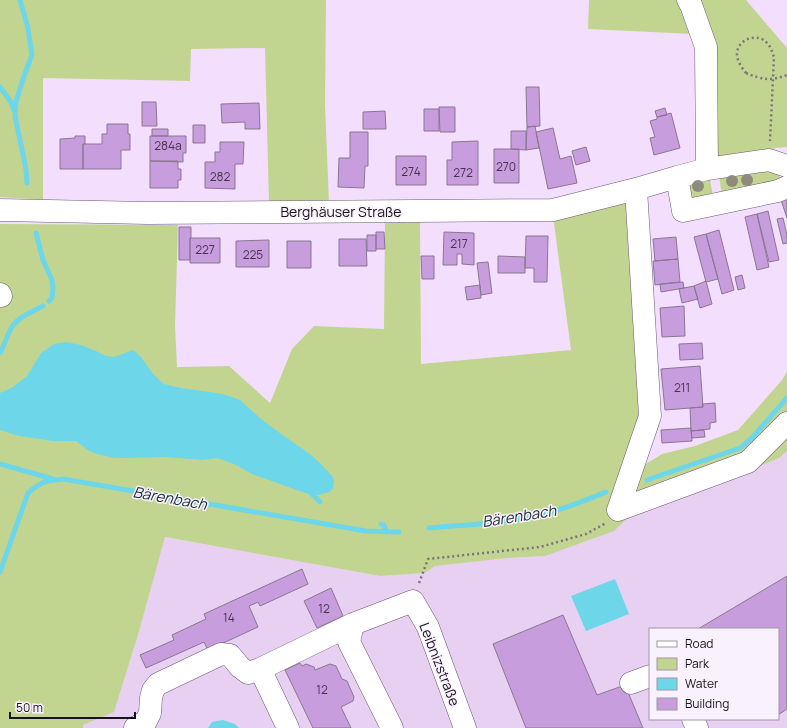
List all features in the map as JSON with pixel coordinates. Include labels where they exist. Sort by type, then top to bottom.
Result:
[{"type":"street","points":[[688,0],[706,47],[706,169]]},
{"type":"street","name":"Berghäuser Straße","points":[[0,210],[148,213],[553,210],[706,169],[778,163]]},
{"type":"street","points":[[677,177],[683,211],[778,191],[787,187]]},
{"type":"street","points":[[618,510],[650,416],[636,189]]},
{"type":"street","points":[[618,510],[748,462],[787,423]]},
{"type":"street","points":[[135,728],[146,721],[150,713],[153,690],[158,684],[221,654],[230,655],[240,667],[248,673],[260,669],[353,624],[413,600]]},
{"type":"street","name":"Leibnizstraße","points":[[413,600],[428,627],[465,728]]},
{"type":"street","points":[[353,624],[349,642],[392,728]]},
{"type":"street","points":[[260,669],[288,728]]},
{"type":"path","points":[[778,163],[774,57],[768,44],[761,38],[749,39],[742,42],[738,48],[736,55],[738,62],[746,73],[760,79],[767,80],[780,77],[787,75]]},
{"type":"path","points":[[413,600],[428,559],[540,547],[586,534],[610,521],[618,510]]},
{"type":"shaded area","points":[[787,451],[787,728],[83,728],[83,725],[114,711],[138,635],[164,537],[380,576],[425,573],[435,565],[545,556],[633,513],[779,458]]},
{"type":"green space","points":[[0,0],[326,0],[325,104],[329,203],[269,204],[265,48],[191,49],[190,81],[43,78],[43,200],[0,197]]},
{"type":"green space","points":[[589,0],[678,0],[693,34],[588,29]]},
{"type":"green space","points":[[697,0],[746,0],[787,48],[787,147],[776,148],[733,159],[714,156]]},
{"type":"green space","points":[[718,170],[779,172],[780,179],[722,195]]},
{"type":"green space","points":[[709,174],[713,196],[686,198],[688,179]]},
{"type":"green space","points":[[631,200],[647,414],[636,470],[662,454],[695,446],[738,430],[782,380],[787,372],[787,451],[779,458],[751,470],[633,513],[614,531],[545,556],[507,558],[435,566],[425,573],[380,576],[165,537],[138,635],[114,712],[83,725],[83,728],[0,728],[0,224],[178,225],[175,326],[177,367],[229,366],[270,403],[292,349],[314,326],[384,329],[385,223],[420,222],[421,364],[571,350],[553,216]]},
{"type":"water","points":[[66,342],[81,345],[106,356],[114,357],[133,350],[141,357],[153,374],[164,384],[223,394],[240,400],[260,418],[310,454],[321,464],[334,480],[333,489],[319,495],[305,493],[252,474],[234,464],[217,458],[202,460],[166,457],[114,458],[89,451],[76,441],[53,441],[19,436],[0,430],[0,393],[13,387],[27,376],[41,353],[54,344]]},
{"type":"water","points":[[615,579],[629,614],[586,631],[571,596]]},
{"type":"water","points":[[223,720],[235,724],[239,728],[208,728],[212,722]]},
{"type":"building","points":[[526,87],[539,87],[540,126],[527,127]]},
{"type":"building","points":[[142,102],[156,102],[157,126],[142,126]]},
{"type":"building","points":[[259,103],[260,129],[245,129],[245,122],[222,123],[221,104]]},
{"type":"building","points":[[439,107],[455,107],[455,132],[440,132]]},
{"type":"building","points":[[665,108],[667,115],[657,117],[655,111]]},
{"type":"building","points":[[424,109],[439,109],[439,131],[424,131]]},
{"type":"building","points":[[385,111],[386,129],[363,129],[363,112]]},
{"type":"building","points":[[671,113],[680,148],[654,155],[650,138],[655,137],[650,121],[657,119],[657,117]]},
{"type":"building","points":[[107,124],[128,124],[128,134],[130,134],[130,150],[121,150],[121,169],[83,169],[83,144],[102,144],[102,134],[107,134]]},
{"type":"building","points":[[193,125],[205,125],[205,143],[193,143]]},
{"type":"building","points":[[535,126],[539,148],[526,150],[527,127]]},
{"type":"building","points":[[553,128],[560,159],[571,156],[577,183],[548,189],[536,132]]},
{"type":"building","points":[[152,129],[168,129],[168,136],[152,136]]},
{"type":"building","points":[[511,131],[526,131],[526,150],[511,149]]},
{"type":"building","points":[[350,132],[368,132],[368,166],[365,166],[364,188],[338,187],[339,158],[350,158]]},
{"type":"building","points":[[75,136],[85,136],[85,144],[83,144],[83,169],[60,169],[60,139],[75,138]]},
{"type":"building","points":[[150,136],[186,136],[186,153],[183,153],[183,162],[150,161]]},
{"type":"building","points":[[478,141],[478,185],[447,185],[447,160],[452,160],[452,142]]},
{"type":"building","points":[[220,142],[244,142],[243,164],[235,164],[235,189],[205,188],[205,162],[215,162],[215,152],[220,152]]},
{"type":"building","points":[[586,147],[590,161],[576,165],[572,151]]},
{"type":"building","points":[[494,149],[519,149],[519,183],[494,183]]},
{"type":"building","points":[[396,156],[426,156],[426,185],[396,185]]},
{"type":"building","points":[[150,161],[178,161],[178,169],[181,169],[181,180],[178,180],[178,188],[150,188]]},
{"type":"building","points":[[787,198],[787,218],[781,200]]},
{"type":"building","points":[[768,211],[779,260],[769,262],[757,214]]},
{"type":"building","points":[[757,214],[769,267],[757,270],[745,217]]},
{"type":"building","points":[[783,218],[787,235],[787,243],[783,244],[777,219]]},
{"type":"building","points":[[179,227],[191,227],[190,260],[179,260]]},
{"type":"building","points":[[719,230],[734,290],[722,294],[706,234]]},
{"type":"building","points":[[376,232],[384,232],[385,249],[376,249]]},
{"type":"building","points":[[444,232],[474,233],[474,265],[462,264],[462,254],[457,254],[457,265],[443,265]]},
{"type":"building","points":[[706,234],[718,279],[706,282],[694,237]]},
{"type":"building","points":[[367,235],[376,235],[376,251],[367,251]]},
{"type":"building","points":[[526,236],[548,236],[547,282],[534,282],[534,268],[525,268]]},
{"type":"building","points":[[676,237],[678,259],[655,261],[653,239]]},
{"type":"building","points":[[190,238],[220,238],[220,263],[190,263]]},
{"type":"building","points":[[339,239],[366,239],[367,266],[339,266]]},
{"type":"building","points":[[269,240],[269,267],[236,267],[236,241]]},
{"type":"building","points":[[287,241],[311,241],[311,268],[287,268]]},
{"type":"building","points":[[421,256],[434,256],[434,279],[422,279]]},
{"type":"building","points":[[498,256],[525,257],[525,273],[498,273]]},
{"type":"building","points":[[678,259],[680,282],[655,285],[653,261]]},
{"type":"building","points":[[488,262],[492,293],[481,295],[477,263]]},
{"type":"building","points":[[742,275],[745,288],[738,290],[735,277]]},
{"type":"building","points":[[706,281],[712,304],[700,308],[694,286]]},
{"type":"building","points":[[683,282],[684,288],[661,292],[660,284]]},
{"type":"building","points":[[480,285],[481,298],[467,300],[465,287]]},
{"type":"building","points":[[694,286],[698,299],[682,303],[679,289]]},
{"type":"building","points":[[684,306],[685,336],[662,337],[660,308]]},
{"type":"building","points":[[702,343],[703,359],[680,360],[679,344]]},
{"type":"building","points":[[700,366],[703,407],[665,410],[661,369]]},
{"type":"building","points":[[715,403],[716,422],[710,423],[710,429],[691,431],[690,408],[703,407],[702,404]]},
{"type":"building","points":[[691,428],[692,441],[662,443],[661,430]]},
{"type":"building","points":[[704,430],[705,437],[692,438],[691,431]]},
{"type":"building","points":[[302,569],[308,584],[260,606],[258,602],[249,606],[258,627],[208,650],[204,642],[146,668],[140,655],[174,640],[172,635],[206,619],[204,614]]},
{"type":"building","points":[[787,576],[787,709],[779,714],[779,628],[700,628]]},
{"type":"building","points":[[331,588],[343,616],[317,628],[304,601]]},
{"type":"building","points":[[563,615],[597,695],[625,685],[643,728],[526,728],[493,644]]},
{"type":"building","points":[[300,663],[302,666],[306,664],[314,667],[315,670],[330,664],[336,666],[342,679],[347,681],[354,697],[353,701],[341,707],[351,728],[313,728],[285,670]]},
{"type":"waterway","points":[[20,0],[28,28],[32,55],[16,102],[15,116],[26,169],[27,183]]},
{"type":"waterway","points":[[0,87],[11,102],[14,110]]},
{"type":"waterway","points":[[36,233],[43,260],[52,280],[52,298],[49,301]]},
{"type":"waterway","points":[[0,353],[10,330],[15,323],[43,306]]},
{"type":"waterway","name":"Bärenbach","points":[[647,480],[740,448],[752,438],[787,398]]},
{"type":"waterway","points":[[0,464],[53,479]]},
{"type":"waterway","name":"Bärenbach","points":[[0,572],[28,493],[44,482],[52,480],[63,479],[366,531],[399,532]]},
{"type":"waterway","points":[[307,489],[320,502]]},
{"type":"waterway","name":"Bärenbach","points":[[429,528],[492,523],[540,515],[559,510],[606,492]]},
{"type":"waterway","points":[[381,524],[384,525],[386,532]]}]
